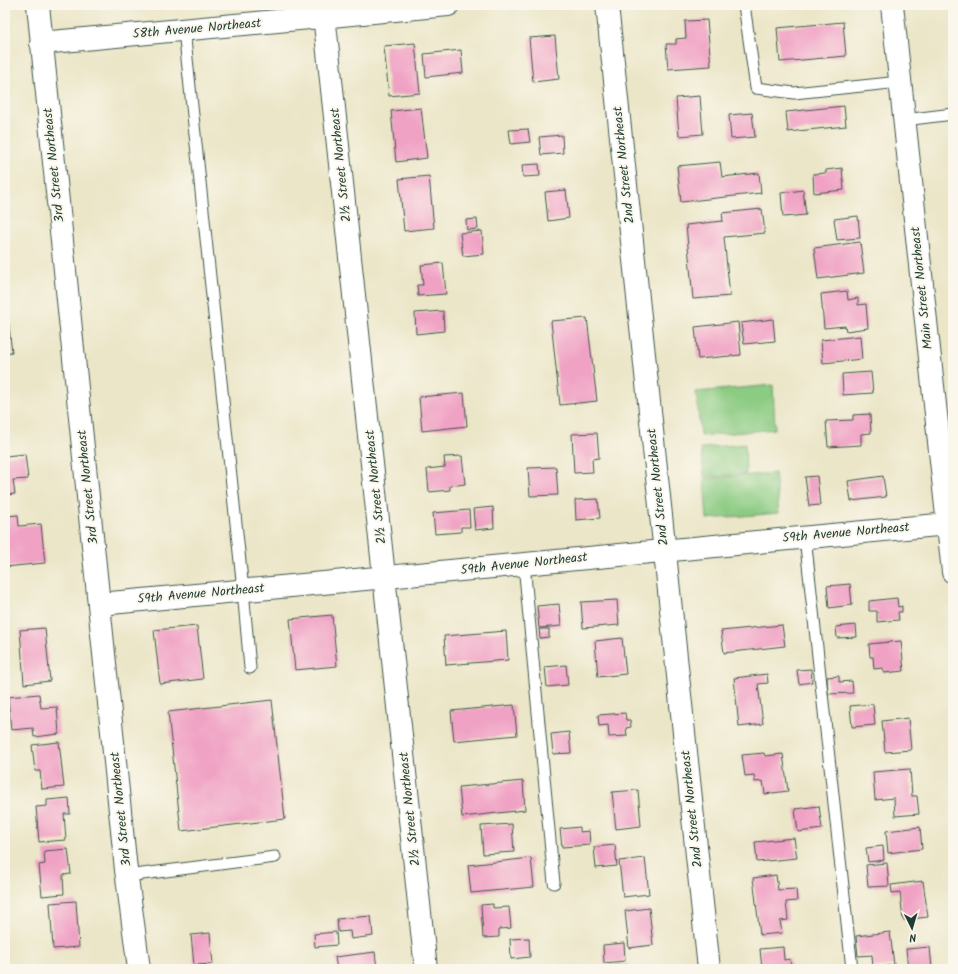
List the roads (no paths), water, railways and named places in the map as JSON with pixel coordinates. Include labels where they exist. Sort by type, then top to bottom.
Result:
[{"type":"street","name":"3rd Street Northeast","points":[[38,5],[127,876],[140,969]]},
{"type":"street","name":"58th Avenue Northeast","points":[[41,43],[184,30],[324,11],[448,5]]},
{"type":"street","name":"2nd Street Northeast","points":[[607,5],[709,969]]},
{"type":"street","name":"Main Street Northeast","points":[[892,5],[953,572]]},
{"type":"street","name":"2½ Street Northeast","points":[[324,11],[426,969]]},
{"type":"street","name":"59th Avenue Northeast","points":[[100,604],[948,524]]},
{"type":"lane","points":[[744,5],[756,88],[794,93],[900,82]]},
{"type":"lane","points":[[184,30],[250,668]]},
{"type":"lane","points":[[904,120],[953,114]]},
{"type":"lane","points":[[805,537],[852,969]]},
{"type":"lane","points":[[524,564],[554,883]]},
{"type":"lane","points":[[127,876],[275,857]]}]
